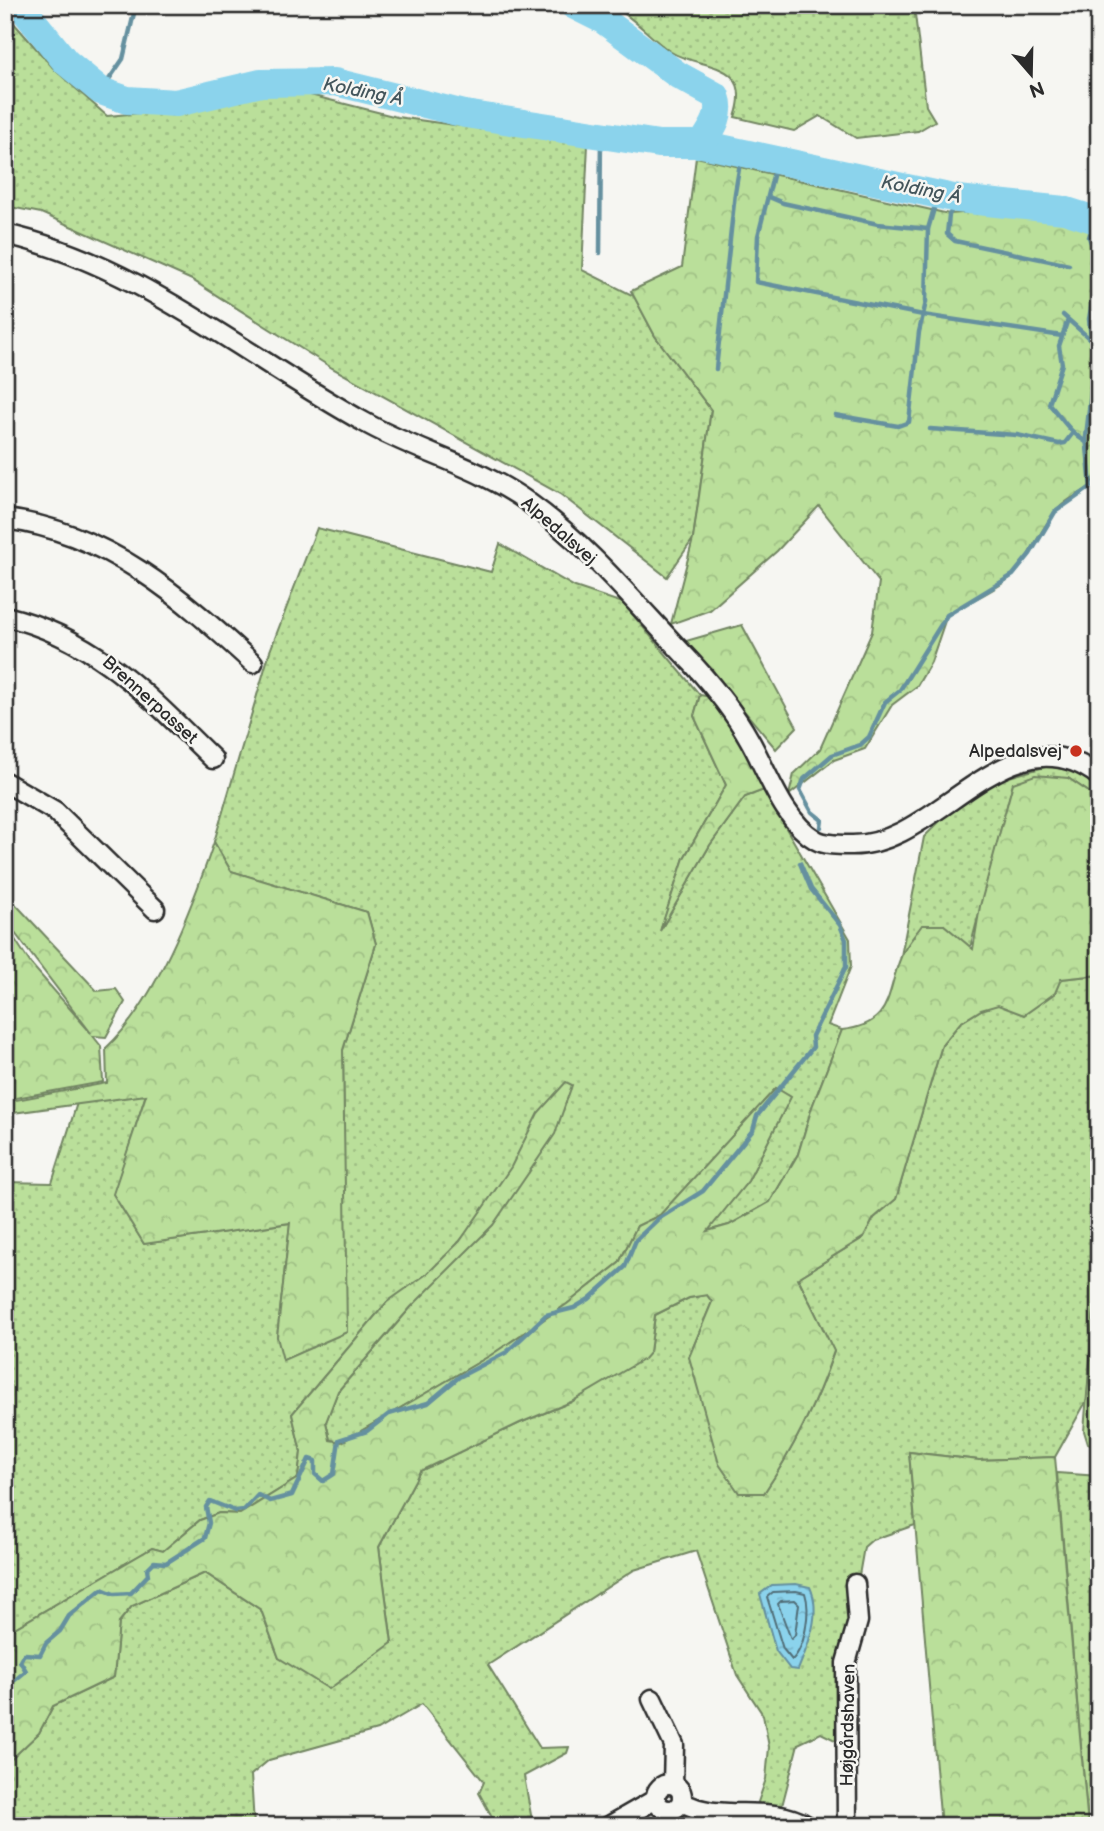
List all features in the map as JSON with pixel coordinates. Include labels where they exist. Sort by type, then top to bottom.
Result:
[{"type":"street","name":"Alpedalsvej","points":[[5,234],[78,257],[137,283],[368,425],[491,478],[529,502],[604,569],[725,702],[794,819],[816,840],[835,845],[876,844],[902,834],[989,775],[1017,763],[1049,756],[1073,761],[1099,776]]},
{"type":"street","points":[[5,519],[65,533],[125,559],[178,595],[253,663]]},
{"type":"street","name":"Brennerpasset","points":[[5,616],[47,629],[98,654],[135,684],[213,759]]},
{"type":"street","points":[[5,782],[55,811],[155,909]]},
{"type":"street","name":"Højgårdshaven","points":[[847,1826],[846,1663],[858,1621],[855,1584]]},
{"type":"street","points":[[652,1699],[674,1745],[673,1784]]},
{"type":"street","points":[[609,1826],[656,1799],[660,1787],[673,1784],[680,1789],[682,1802]]},
{"type":"street","points":[[656,1799],[661,1807],[669,1810],[682,1802]]},
{"type":"street","points":[[682,1802],[697,1811],[766,1812],[795,1818],[808,1826]]},
{"type":"green space","points":[[611,5],[810,5],[836,13],[901,5],[914,6],[926,106],[935,121],[918,131],[856,138],[820,116],[794,131],[735,117],[739,98],[737,85],[730,75],[671,52]]},
{"type":"green space","points":[[5,13],[55,70],[107,116],[209,107],[248,96],[302,93],[397,117],[588,144],[582,270],[634,296],[655,336],[711,410],[693,539],[667,577],[560,494],[332,368],[192,280],[41,213],[5,206]]},
{"type":"green space","points":[[696,157],[949,214],[1004,212],[1047,215],[1085,222],[1099,228],[1099,461],[1093,481],[1089,487],[1057,510],[1009,579],[947,615],[931,662],[917,686],[892,705],[865,749],[834,760],[789,795],[794,774],[820,749],[872,632],[879,582],[819,506],[777,551],[710,610],[671,624],[693,539],[711,410],[655,336],[631,291],[682,267]]},
{"type":"green space","points":[[317,528],[491,572],[500,544],[575,587],[623,603],[700,695],[694,716],[726,785],[684,858],[661,929],[710,845],[745,797],[764,790],[850,939],[851,966],[828,1025],[842,1030],[812,1107],[798,1154],[770,1202],[729,1225],[707,1231],[748,1181],[790,1098],[776,1088],[660,1215],[637,1226],[619,1263],[567,1304],[491,1355],[342,1442],[330,1440],[326,1422],[338,1391],[411,1307],[540,1146],[421,1287],[387,1302],[292,1414],[301,1452],[298,1478],[240,1514],[219,1513],[200,1520],[163,1551],[152,1548],[8,1632],[5,1639],[5,1182],[52,1183],[77,1103],[146,1094],[114,1194],[144,1244],[290,1223],[277,1337],[344,1125],[343,1050],[376,944],[367,912],[231,871],[214,842],[270,651]]},
{"type":"green space","points":[[742,625],[797,727],[776,749],[686,641]]},
{"type":"green space","points":[[700,695],[712,697],[744,744],[764,790],[745,797],[710,845],[660,931],[684,858],[726,785],[694,716]]},
{"type":"green space","points":[[1048,766],[1076,772],[1099,788],[1099,799],[1068,778],[1013,783],[970,948],[944,925],[901,956],[924,837],[955,806],[998,780]]},
{"type":"green space","points":[[1035,775],[1068,778],[1099,799],[1099,975],[1061,979],[1055,993],[1024,1015],[998,1005],[981,1010],[960,1023],[942,1045],[896,1199],[874,1218],[864,1237],[798,1278],[834,1351],[804,1424],[764,1493],[739,1493],[719,1464],[689,1357],[712,1302],[707,1295],[689,1298],[655,1315],[650,1352],[644,1359],[571,1402],[420,1471],[379,1547],[392,1643],[329,1689],[279,1658],[261,1610],[205,1573],[132,1606],[119,1622],[114,1677],[53,1706],[39,1733],[5,1765],[5,1639],[8,1632],[152,1548],[163,1551],[200,1520],[219,1513],[240,1514],[298,1478],[301,1452],[292,1414],[387,1302],[428,1273],[460,1241],[511,1167],[538,1113],[566,1082],[572,1085],[555,1134],[493,1225],[411,1307],[338,1391],[326,1422],[330,1440],[342,1442],[491,1355],[567,1304],[619,1263],[637,1226],[660,1215],[776,1088],[791,1097],[748,1181],[708,1231],[729,1225],[770,1202],[798,1154],[812,1107],[842,1030],[859,1027],[880,1014],[903,953],[922,925],[944,925],[973,949],[980,906],[1013,783]]},
{"type":"green space","points":[[214,842],[231,871],[367,912],[376,944],[343,1050],[347,1332],[283,1360],[277,1337],[290,1223],[144,1244],[113,1194],[146,1095],[5,1114],[5,1102],[107,1083],[106,1048],[141,1006],[156,980],[183,924]]},
{"type":"green space","points":[[5,893],[97,991],[116,989],[125,1002],[106,1037],[93,1036],[101,1046],[103,1082],[5,1100],[5,924],[31,964],[91,1033],[5,920]]},
{"type":"green space","points":[[1099,975],[1099,1249],[1087,1400],[1055,1457],[979,1460],[909,1452],[915,1525],[872,1540],[864,1547],[851,1621],[839,1742],[821,1733],[798,1744],[782,1806],[757,1805],[766,1779],[769,1747],[763,1715],[737,1675],[696,1551],[634,1570],[488,1665],[540,1748],[569,1747],[567,1753],[524,1776],[533,1826],[497,1826],[479,1793],[484,1782],[422,1704],[377,1730],[269,1760],[251,1775],[254,1826],[5,1826],[5,1765],[39,1733],[53,1706],[114,1677],[119,1622],[132,1606],[205,1573],[261,1610],[279,1658],[392,1643],[379,1547],[420,1471],[571,1402],[650,1352],[655,1315],[689,1298],[707,1295],[712,1302],[689,1357],[764,1493],[804,1424],[834,1352],[798,1278],[863,1238],[874,1218],[896,1199],[942,1045],[960,1023],[981,1010],[1060,979]]},
{"type":"green space","points":[[1099,1249],[1099,1448],[1088,1444],[1084,1431]]},
{"type":"green space","points":[[909,1452],[979,1460],[1055,1457],[1088,1826],[941,1826]]},
{"type":"green space","points":[[1057,1473],[1099,1476],[1099,1826],[1088,1826]]},
{"type":"water","points":[[796,1584],[810,1587],[815,1608],[806,1651],[798,1670],[790,1669],[776,1651],[760,1594],[772,1585]]},
{"type":"waterway","name":"Kolding Å","points":[[20,5],[66,62],[101,91],[127,100],[176,103],[261,83],[335,82],[465,114],[659,144],[702,144],[958,199],[1064,210],[1099,221]]},
{"type":"waterway","points":[[101,91],[123,59],[136,5]]},
{"type":"waterway","name":"Kolding Å","points":[[573,5],[603,20],[678,75],[716,96],[717,116],[702,144]]},
{"type":"waterway","points":[[600,253],[601,133]]},
{"type":"waterway","points":[[716,369],[742,151]]},
{"type":"waterway","points":[[777,160],[758,236],[756,282],[923,315],[1062,336]]},
{"type":"waterway","points":[[835,415],[898,426],[909,422],[919,332],[926,302],[928,229],[938,195]]},
{"type":"waterway","points":[[769,197],[783,203],[878,224],[928,229]]},
{"type":"waterway","points":[[958,199],[949,215],[947,234],[955,241],[1069,265]]},
{"type":"waterway","points":[[1095,219],[1089,237],[1099,265]]},
{"type":"waterway","points":[[821,827],[822,820],[812,812],[800,790],[804,779],[832,755],[860,745],[869,737],[885,702],[900,690],[947,615],[1013,575],[1030,554],[1055,512],[1091,487],[1086,437],[1094,365],[1089,319],[1099,266]]},
{"type":"waterway","points":[[1063,315],[1090,339]]},
{"type":"waterway","points":[[1067,322],[1059,346],[1062,364],[1049,404],[1070,429],[1086,442]]},
{"type":"waterway","points":[[930,429],[1017,435],[1059,444],[1065,443],[1072,434]]},
{"type":"waterway","points":[[1099,461],[1099,473]]},
{"type":"waterway","points":[[5,1684],[26,1671],[20,1661],[24,1654],[40,1655],[46,1643],[60,1631],[69,1616],[102,1589],[114,1594],[131,1593],[148,1575],[147,1569],[154,1562],[166,1563],[205,1538],[209,1523],[206,1507],[210,1501],[235,1511],[244,1510],[258,1495],[270,1501],[292,1495],[309,1459],[315,1461],[315,1474],[323,1481],[334,1474],[339,1440],[367,1431],[389,1414],[428,1403],[459,1377],[507,1352],[546,1315],[574,1308],[589,1299],[625,1267],[636,1240],[658,1219],[703,1191],[753,1130],[757,1116],[813,1047],[812,1036],[846,967],[846,940],[840,925],[811,889],[800,863]]},
{"type":"place","name":"Alpedalsvej","points":[[1076,751]]}]
